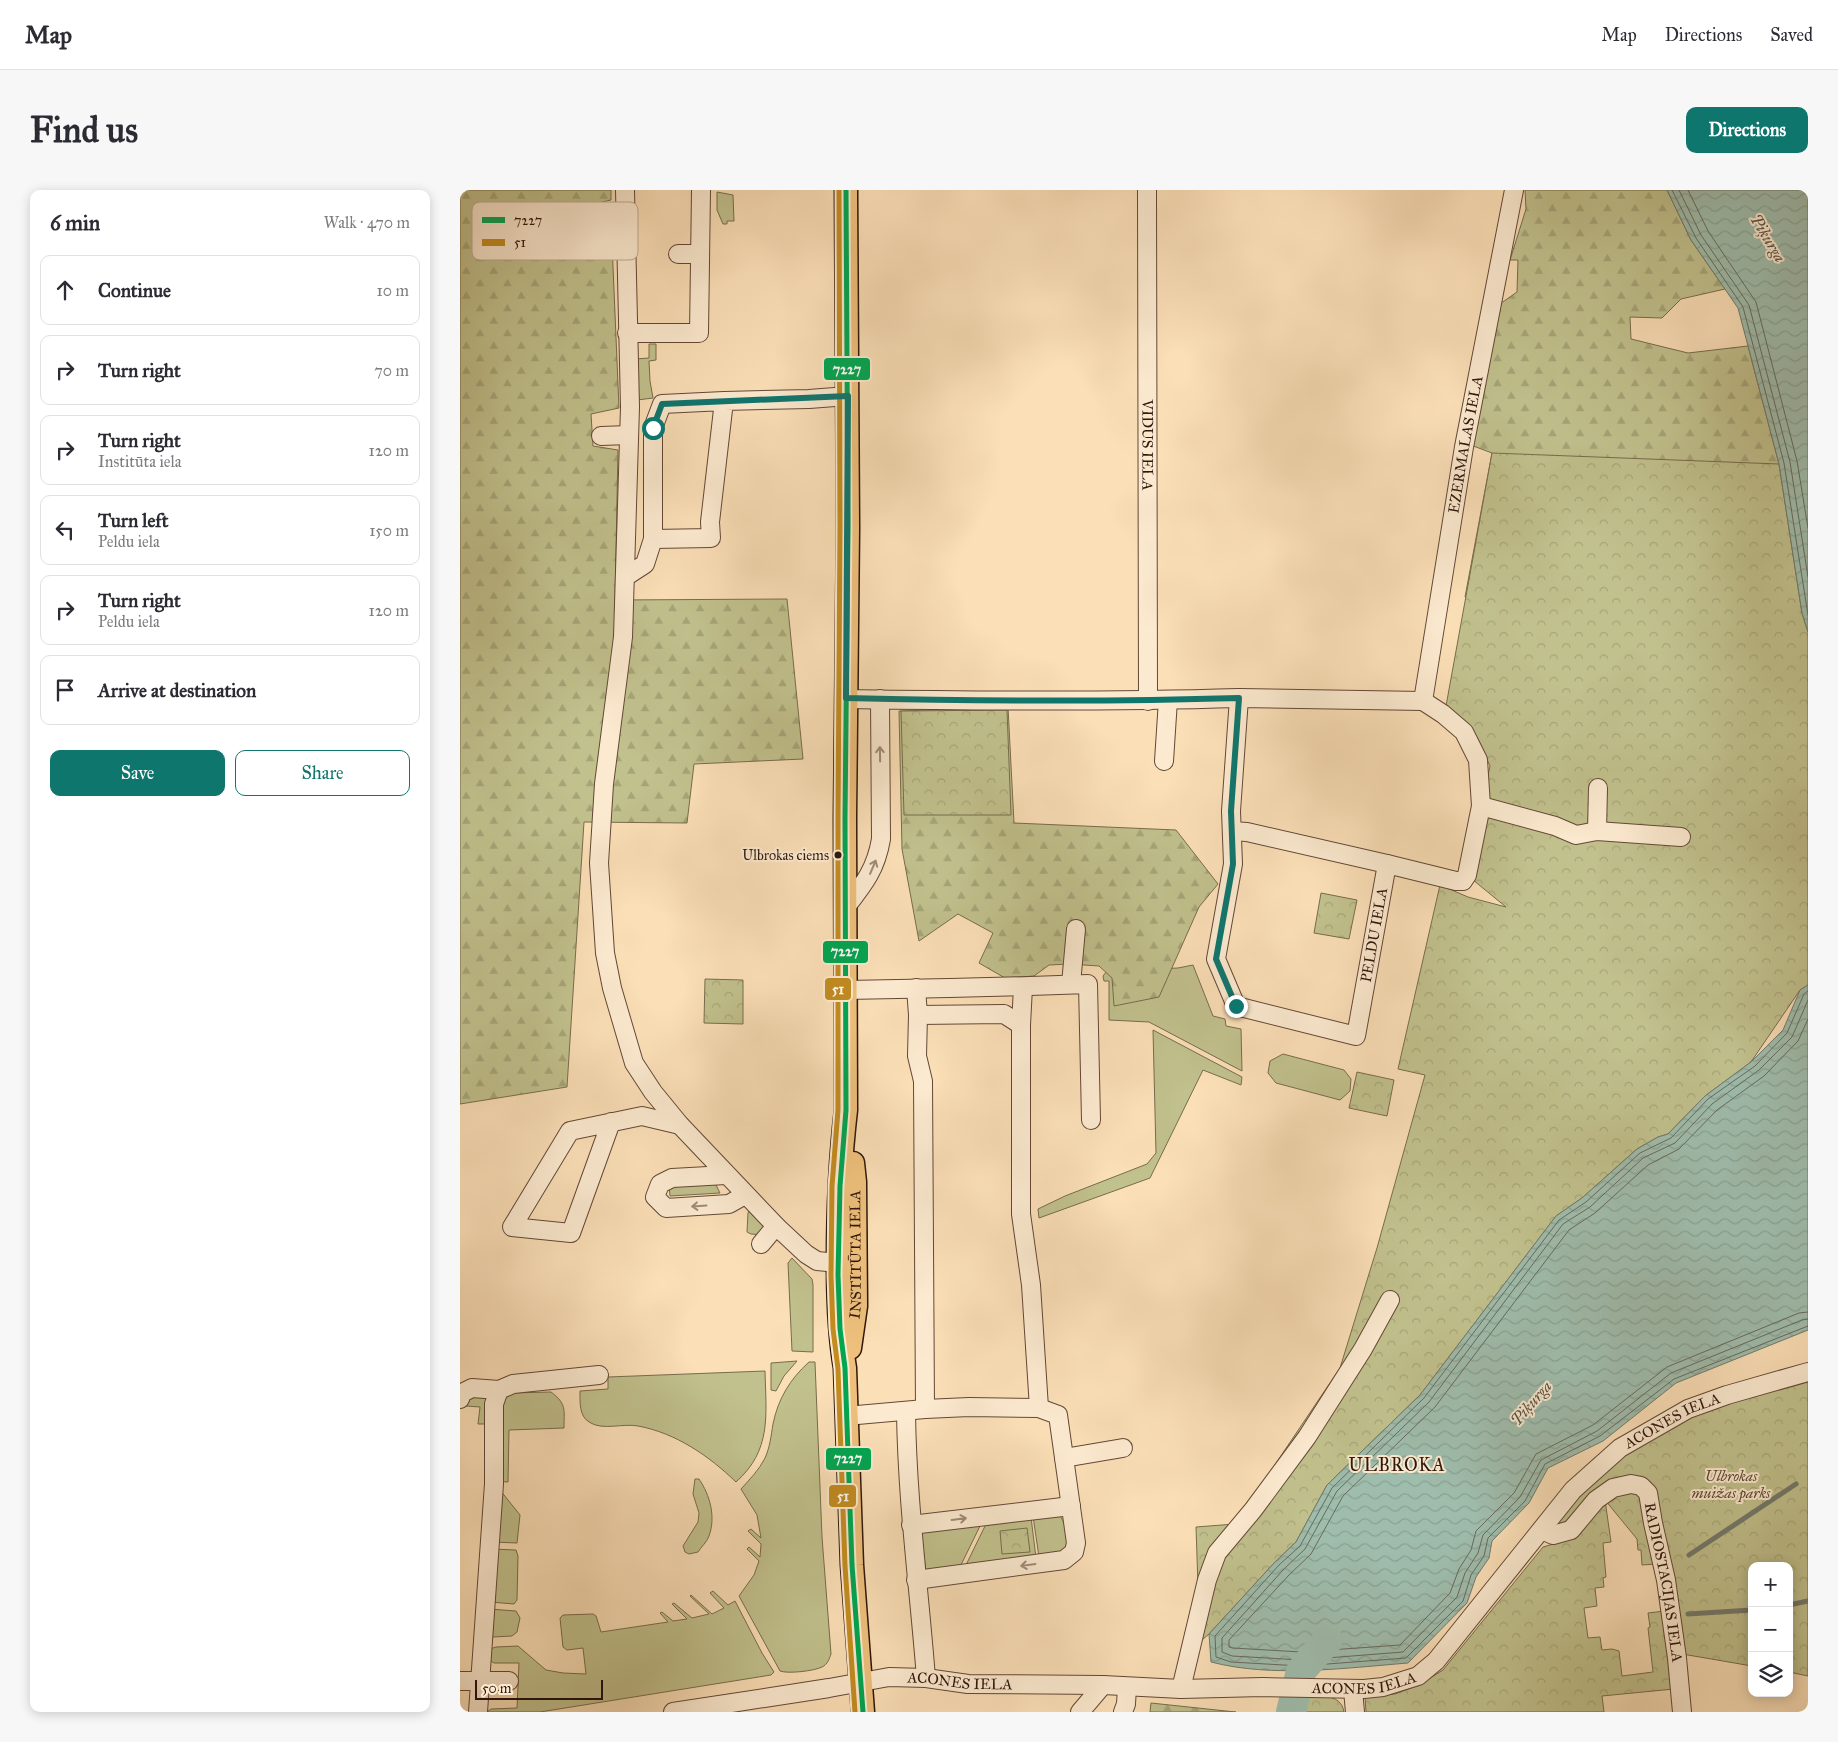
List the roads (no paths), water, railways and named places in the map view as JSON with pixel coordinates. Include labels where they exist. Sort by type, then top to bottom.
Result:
[{"type":"main road","name":"INSTITŪTA IELA","points":[[846,190],[848,396],[846,1110],[855,1182],[847,1264],[856,1306],[845,1368],[852,1565],[863,1712]]},
{"type":"street","points":[[627,333],[698,333],[701,190]]},
{"type":"street","name":"VIDUS IELA","points":[[1148,190],[1148,701]]},
{"type":"street","name":"EZERMALAS IELA","points":[[1423,701],[1464,447],[1514,190]]},
{"type":"street","points":[[678,254],[700,254]]},
{"type":"street","points":[[626,260],[630,407],[626,577],[611,795],[599,863],[605,953],[612,988],[634,1063],[653,1092],[680,1125],[745,1195],[806,1254],[817,1261],[847,1264]]},
{"type":"street","points":[[626,577],[645,564],[653,539],[653,428],[662,404],[848,396]]},
{"type":"street","points":[[653,539],[711,538],[710,522],[724,401]]},
{"type":"street","points":[[601,436],[629,435]]},
{"type":"street","points":[[846,698],[1148,701],[1239,698],[1423,701],[1443,714],[1464,732],[1478,760],[1481,806],[1467,875],[1463,881],[1456,881],[1247,832],[1232,831]]},
{"type":"street","name":"PELDU IELA","points":[[1239,698],[1231,811],[1233,864],[1216,959],[1236,1006],[1356,1036],[1387,864]]},
{"type":"street","points":[[846,907],[869,877],[879,855],[881,839],[880,699]]},
{"type":"street","points":[[1164,761],[1168,700]]},
{"type":"street","points":[[1597,831],[1598,788]]},
{"type":"street","points":[[1481,806],[1555,826],[1576,835],[1597,831],[1681,837]]},
{"type":"street","points":[[1076,930],[1091,1120]]},
{"type":"street","points":[[846,990],[1023,987],[1079,984]]},
{"type":"street","points":[[1023,987],[1021,1214],[1031,1285],[1039,1408]]},
{"type":"street","points":[[916,988],[918,1015],[916,1056],[923,1081],[924,1110],[925,1409]]},
{"type":"street","points":[[918,1015],[1004,1014],[1022,1025]]},
{"type":"street","points":[[611,1122],[571,1234],[512,1227],[570,1131],[611,1122],[642,1116],[680,1125]]},
{"type":"street","points":[[726,1175],[672,1178],[660,1184],[655,1197],[666,1208],[728,1204],[745,1195]]},
{"type":"street","points":[[761,1244],[776,1226]]},
{"type":"street","points":[[1181,1689],[1207,1580],[1217,1553],[1253,1510],[1307,1437],[1363,1349],[1390,1300]]},
{"type":"street","name":"ACONES IELA","points":[[673,1712],[718,1705],[768,1705],[860,1682],[889,1677],[926,1678],[968,1684],[1103,1685],[1181,1689],[1263,1687],[1353,1690],[1383,1687],[1418,1676],[1436,1662],[1573,1490],[1602,1462],[1638,1436],[1688,1409],[1708,1401],[1808,1372]]},
{"type":"street","points":[[460,1399],[462,1393],[472,1388],[499,1390],[512,1384],[598,1375]]},
{"type":"street","points":[[478,1712],[494,1484],[494,1404],[499,1390]]},
{"type":"street","points":[[846,1416],[969,1407],[1039,1408],[1058,1415],[1076,1544],[1074,1552],[1064,1560],[916,1580]]},
{"type":"street","points":[[906,1411],[906,1454],[911,1525],[926,1678]]},
{"type":"street","points":[[1064,1458],[1123,1448]]},
{"type":"street","name":"RADIOSTACIJAS IELA","points":[[1542,1530],[1552,1535],[1571,1530],[1596,1500],[1613,1488],[1631,1484],[1641,1486],[1648,1493],[1666,1580],[1677,1658],[1682,1712]]},
{"type":"street","points":[[911,1525],[1071,1506]]},
{"type":"street","points":[[460,1681],[509,1681]]},
{"type":"street","points":[[1080,1712],[1103,1685]]},
{"type":"street","points":[[1123,1712],[1126,1704],[1127,1687]]},
{"type":"street","points":[[1353,1690],[1355,1712]]},
{"type":"water","points":[[1667,190],[1805,190],[1808,193],[1808,632],[1802,613],[1779,464],[1738,308],[1691,240]]},
{"type":"water","points":[[1808,985],[1808,1330],[1676,1383],[1603,1441],[1548,1468],[1529,1503],[1492,1541],[1489,1558],[1476,1577],[1467,1603],[1408,1663],[1284,1671],[1234,1667],[1211,1662],[1209,1634],[1275,1562],[1296,1542],[1327,1485],[1420,1395],[1556,1216],[1582,1198],[1637,1149],[1658,1137],[1668,1134],[1705,1096],[1751,1062],[1783,1030],[1800,990]]},
{"type":"waterway","points":[[1689,1555],[1796,1484]]},
{"type":"waterway","points":[[1793,1604],[1808,1601]]},
{"type":"waterway","points":[[1688,1614],[1748,1610]]},
{"type":"waterway","name":"Piķurga","points":[[1291,1712],[1301,1671],[1328,1640]]},
{"type":"place","name":"Ulbrokas ciems","points":[[838,855]]},
{"type":"district","name":"ULBROKA","points":[[1397,1465]]},
{"type":"park label","name":"Ulbrokas muižas parks","points":[[1731,1484]]}]
